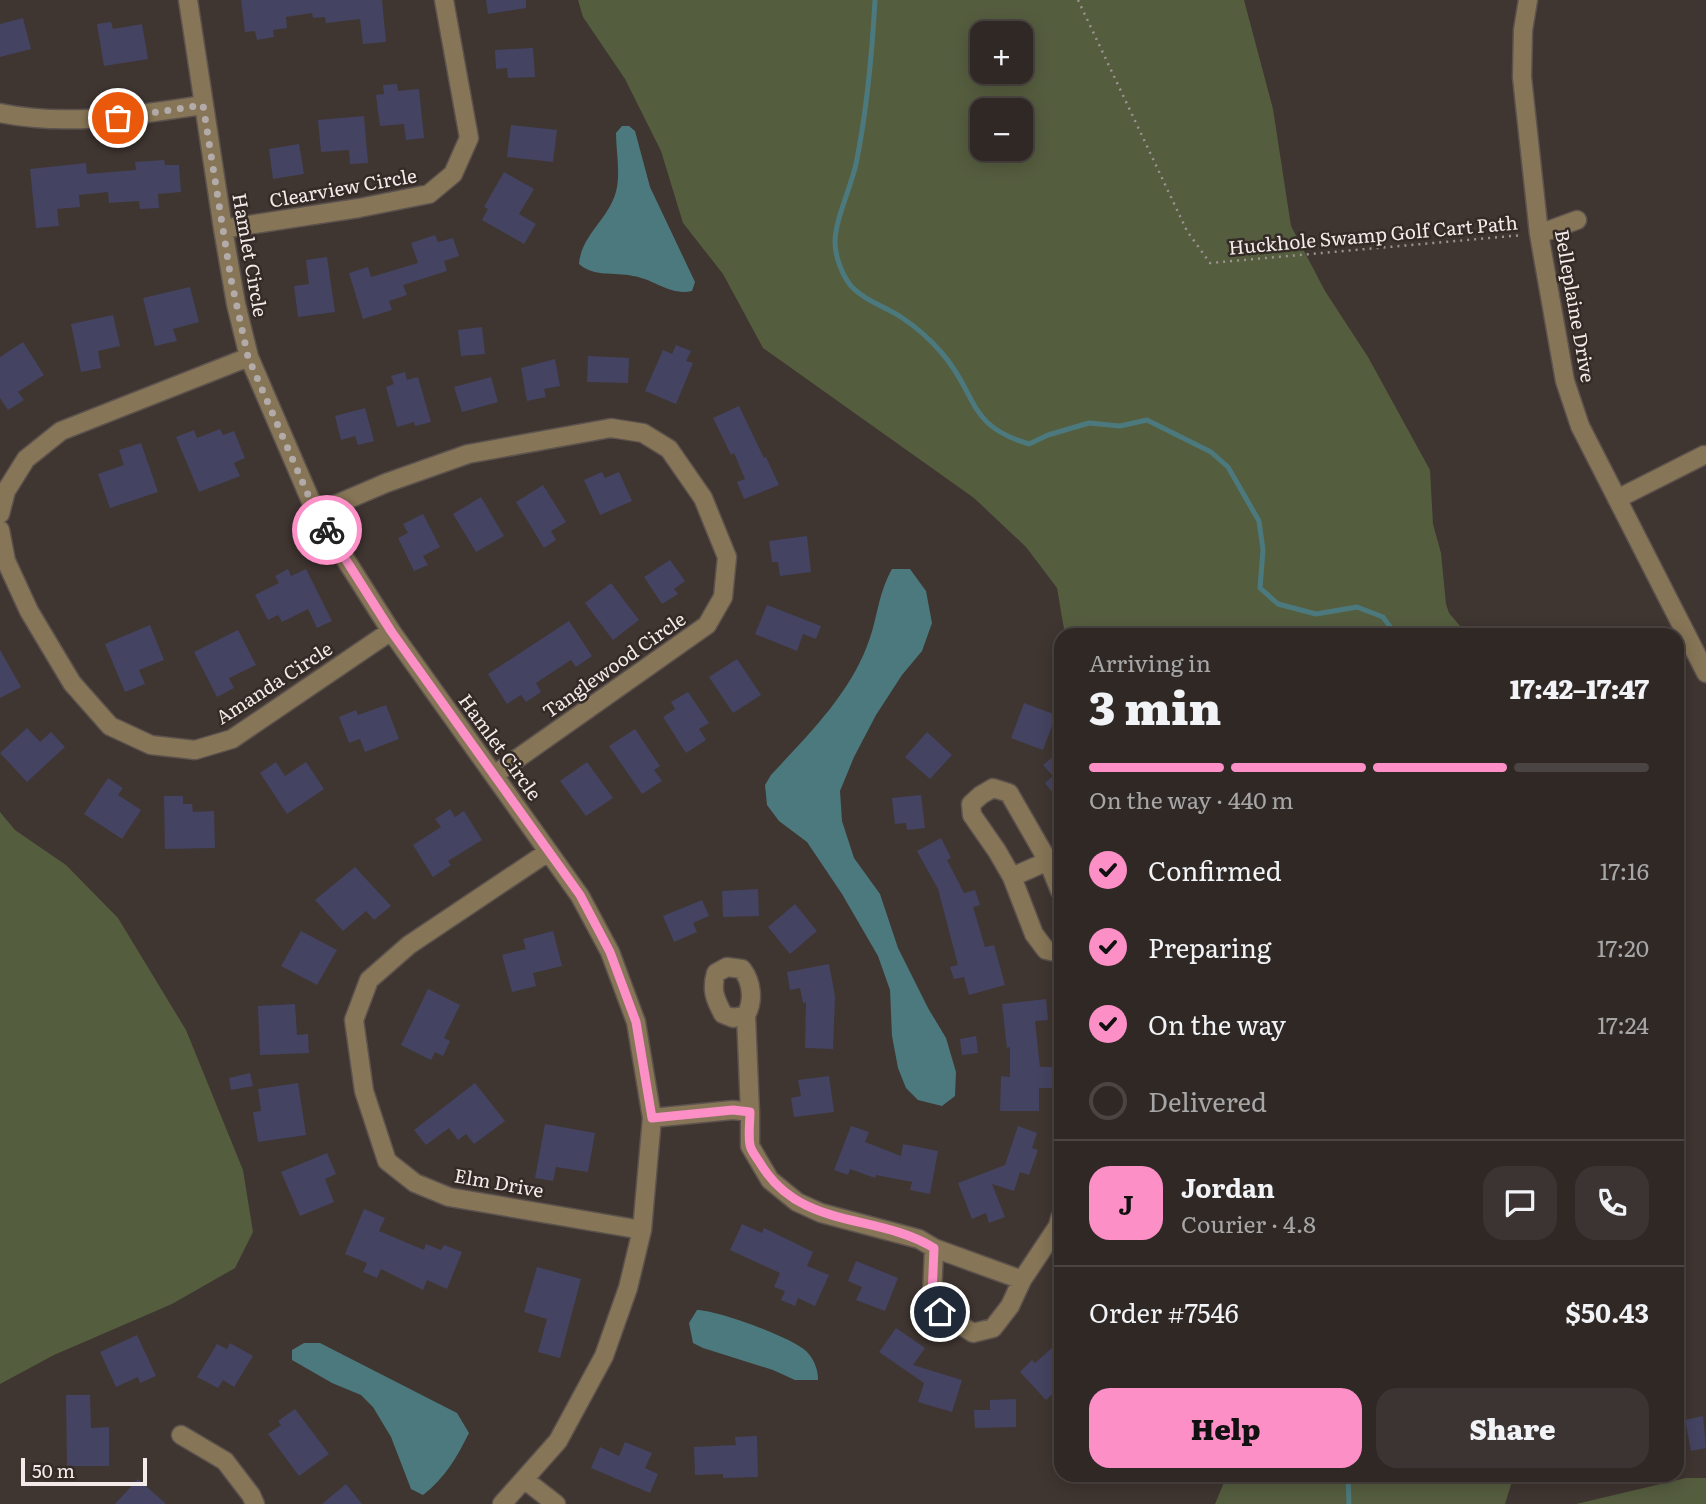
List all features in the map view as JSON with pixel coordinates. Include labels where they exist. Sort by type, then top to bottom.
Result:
[{"type":"street","name":"Hamlet Circle","points":[[188,0],[222,229],[248,357],[316,513],[391,631],[580,895],[610,952],[636,1022],[652,1118],[642,1230],[628,1288],[604,1356],[558,1441],[502,1504]]},
{"type":"street","name":"Clearview Circle","points":[[222,229],[359,208],[429,194],[453,174],[469,138],[444,0]]},
{"type":"street","name":"Belleplaine Drive","points":[[1528,0],[1523,30],[1522,77],[1539,234],[1564,381],[1580,426],[1683,628]]},
{"type":"street","points":[[0,113],[50,119],[118,118],[203,105]]},
{"type":"street","points":[[1539,234],[1577,220]]},
{"type":"street","points":[[0,514],[6,491],[26,459],[61,431],[248,357]]},
{"type":"street","name":"Tanglewood Circle","points":[[316,513],[386,483],[468,454],[611,428],[643,433],[669,449],[703,498],[727,556],[723,597],[707,625],[494,775]]},
{"type":"street","points":[[1617,499],[1704,455]]},
{"type":"street","name":"Amanda Circle","points":[[0,530],[6,561],[29,611],[72,683],[110,726],[150,745],[195,750],[232,739],[391,631]]},
{"type":"street","name":"Belleplaine Drive","points":[[1684,630],[1706,673]]},
{"type":"street","points":[[1054,876],[1009,793],[993,788],[971,804],[972,815],[1012,877],[1034,934],[1046,950],[1054,952]]},
{"type":"street","name":"Elm Drive","points":[[548,852],[409,944],[369,980],[354,1020],[364,1091],[387,1161],[415,1183],[449,1197],[642,1230]]},
{"type":"street","points":[[1012,877],[1048,861]]},
{"type":"street","points":[[746,1015],[750,1146],[770,1180],[797,1202],[821,1213],[919,1239],[934,1248],[1022,1280]]},
{"type":"street","points":[[652,1118],[733,1110],[750,1112]]},
{"type":"street","points":[[934,1248],[932,1296],[940,1312],[973,1332],[993,1328],[1010,1306],[1022,1280],[1054,1232]]},
{"type":"street","points":[[181,1435],[225,1461],[251,1494],[255,1504]]},
{"type":"street","points":[[525,1480],[556,1504]]},
{"type":"path","name":"Huckhole Swamp Golf Cart Path","points":[[1078,0],[1187,231],[1210,263],[1539,234]]},
{"type":"green space","points":[[578,0],[1244,0],[1273,109],[1291,226],[1325,291],[1368,357],[1430,470],[1433,524],[1441,553],[1446,604],[1449,613],[1462,628],[1064,628],[1057,588],[1026,547],[974,498],[763,348],[723,274],[683,223],[661,151],[625,79],[583,17]]},
{"type":"green space","points":[[0,812],[15,830],[66,865],[118,918],[186,1030],[243,1170],[253,1232],[235,1268],[172,1304],[54,1355],[0,1384]]},
{"type":"green space","points":[[1684,1478],[1706,1478],[1706,1504],[1576,1504],[1669,1482],[1684,1482]]},
{"type":"green space","points":[[1224,1482],[1512,1482],[1505,1504],[1215,1504]]},
{"type":"water","points":[[622,126],[629,126],[635,131],[650,187],[695,282],[692,291],[676,291],[633,276],[591,271],[579,264],[585,244],[614,198],[618,174],[616,133]]},
{"type":"water","points":[[892,569],[910,569],[926,591],[932,623],[922,651],[902,675],[876,715],[854,757],[840,791],[842,821],[854,858],[880,894],[898,948],[946,1038],[956,1072],[955,1096],[942,1106],[918,1100],[906,1088],[898,1068],[892,1036],[890,990],[878,956],[842,894],[807,842],[779,821],[767,805],[765,785],[825,715],[849,682],[867,646],[883,589]]},
{"type":"water","points":[[697,1310],[736,1319],[798,1345],[813,1361],[818,1380],[795,1380],[693,1343],[689,1323]]},
{"type":"water","points":[[304,1343],[320,1343],[457,1413],[469,1433],[450,1467],[438,1482],[423,1495],[411,1489],[391,1437],[373,1407],[361,1395],[332,1383],[292,1360],[292,1350]]},
{"type":"building","points":[[241,0],[382,0],[386,42],[363,44],[360,19],[326,23],[325,17],[313,18],[312,13],[286,17],[287,28],[273,30],[274,37],[257,40],[255,31],[245,32]]},
{"type":"building","points":[[486,0],[526,0],[526,8],[488,14]]},
{"type":"building","points":[[23,18],[31,49],[0,57],[0,24]]},
{"type":"building","points":[[111,22],[113,29],[142,24],[148,59],[104,66],[97,24]]},
{"type":"building","points":[[533,48],[535,77],[508,78],[507,68],[496,69],[495,50]]},
{"type":"building","points":[[397,84],[398,91],[419,89],[424,138],[406,140],[404,124],[380,126],[376,95],[384,94],[383,85]]},
{"type":"building","points":[[364,116],[368,163],[350,164],[349,150],[321,152],[318,120]]},
{"type":"building","points":[[511,125],[557,130],[553,162],[507,157]]},
{"type":"building","points":[[299,144],[304,174],[273,179],[269,149]]},
{"type":"building","points":[[164,160],[165,165],[179,165],[181,192],[158,194],[159,208],[140,209],[139,201],[109,203],[108,192],[79,195],[80,207],[57,209],[59,226],[36,228],[30,169],[86,163],[87,174],[136,170],[135,162]]},
{"type":"building","points":[[504,172],[534,189],[519,214],[536,224],[524,244],[482,220],[488,209],[484,207]]},
{"type":"building","points":[[435,235],[438,242],[453,238],[459,256],[444,261],[447,271],[403,285],[407,295],[389,301],[392,310],[363,319],[349,273],[368,267],[371,277],[418,263],[411,243]]},
{"type":"building","points":[[327,257],[335,312],[298,317],[294,286],[309,284],[306,260]]},
{"type":"building","points":[[190,287],[199,322],[173,329],[177,341],[155,346],[143,298]]},
{"type":"building","points":[[113,315],[120,346],[98,351],[101,368],[81,372],[71,324]]},
{"type":"building","points":[[482,327],[485,354],[461,356],[458,330]]},
{"type":"building","points":[[23,342],[44,375],[18,392],[24,400],[8,410],[0,398],[0,357]]},
{"type":"building","points":[[676,345],[691,351],[686,361],[693,363],[676,404],[645,391],[663,350],[672,354]]},
{"type":"building","points":[[588,356],[629,358],[628,383],[587,382]]},
{"type":"building","points":[[555,359],[560,386],[544,389],[546,397],[527,401],[521,368]]},
{"type":"building","points":[[405,372],[407,380],[418,377],[431,422],[415,426],[414,422],[397,427],[386,387],[394,384],[391,376]]},
{"type":"building","points":[[491,377],[498,402],[462,412],[454,387]]},
{"type":"building","points":[[739,406],[779,485],[744,499],[737,482],[745,479],[734,453],[731,455],[713,418]]},
{"type":"building","points":[[365,408],[374,441],[358,445],[355,436],[341,440],[335,416]]},
{"type":"building","points":[[220,429],[223,435],[234,431],[245,458],[234,463],[240,476],[199,492],[176,437],[194,430],[197,438]]},
{"type":"building","points":[[141,443],[158,492],[110,508],[98,474],[124,465],[119,450]]},
{"type":"building","points":[[602,472],[605,478],[619,472],[632,501],[600,515],[584,480]]},
{"type":"building","points":[[543,485],[566,522],[551,531],[556,540],[544,548],[516,502]]},
{"type":"building","points":[[481,497],[504,536],[476,552],[453,514]]},
{"type":"building","points":[[423,514],[440,547],[423,556],[428,565],[414,571],[398,538],[408,533],[403,524]]},
{"type":"building","points":[[807,536],[811,572],[780,576],[778,562],[772,562],[769,541]]},
{"type":"building","points":[[670,560],[685,581],[674,589],[678,594],[662,604],[644,577]]},
{"type":"building","points":[[288,569],[291,576],[306,569],[332,621],[317,628],[308,609],[282,622],[278,615],[268,620],[255,595],[279,583],[275,576]]},
{"type":"building","points":[[611,583],[639,620],[613,640],[585,603]]},
{"type":"building","points":[[767,605],[821,626],[816,639],[803,634],[797,651],[755,634]]},
{"type":"building","points":[[569,621],[592,656],[576,667],[571,660],[536,683],[541,692],[526,702],[521,695],[507,704],[488,674]]},
{"type":"building","points":[[150,625],[164,660],[139,670],[145,684],[125,692],[105,644]]},
{"type":"building","points":[[238,630],[256,665],[229,678],[234,688],[217,697],[194,652]]},
{"type":"building","points":[[0,650],[21,687],[0,698]]},
{"type":"building","points":[[737,659],[761,695],[733,713],[709,677]]},
{"type":"building","points":[[688,692],[709,723],[699,729],[706,740],[686,753],[663,717],[675,709],[671,702]]},
{"type":"building","points":[[1024,703],[1054,714],[1043,750],[1011,738]]},
{"type":"building","points":[[386,705],[399,739],[365,752],[360,739],[349,743],[339,717],[356,710],[358,715]]},
{"type":"building","points":[[27,728],[40,742],[51,732],[65,747],[27,782],[0,753]]},
{"type":"building","points":[[635,729],[660,766],[654,770],[662,781],[642,794],[609,746]]},
{"type":"building","points":[[927,732],[952,755],[930,779],[905,757]]},
{"type":"building","points":[[1054,756],[1054,794],[1045,783],[1053,776],[1043,765]]},
{"type":"building","points":[[276,762],[285,776],[306,762],[324,789],[287,814],[260,773]]},
{"type":"building","points":[[587,762],[613,798],[586,816],[560,781]]},
{"type":"building","points":[[108,778],[123,788],[118,795],[141,810],[122,839],[84,814]]},
{"type":"building","points":[[921,795],[925,828],[907,830],[906,823],[895,824],[892,798]]},
{"type":"building","points":[[164,796],[183,796],[183,804],[192,804],[193,812],[214,811],[215,848],[165,849]]},
{"type":"building","points":[[450,809],[455,817],[464,811],[482,840],[448,861],[451,865],[433,877],[413,845],[441,827],[435,819]]},
{"type":"building","points":[[941,838],[951,858],[947,860],[964,893],[975,890],[980,905],[973,907],[985,947],[994,945],[1005,985],[969,995],[964,977],[954,979],[950,967],[958,965],[938,889],[917,851]]},
{"type":"building","points":[[355,867],[391,906],[374,920],[366,911],[343,931],[315,900]]},
{"type":"building","points":[[758,889],[759,916],[723,917],[722,891]]},
{"type":"building","points":[[702,900],[709,916],[693,923],[697,932],[674,942],[663,916]]},
{"type":"building","points":[[795,904],[817,931],[790,954],[768,927]]},
{"type":"building","points":[[301,931],[337,950],[317,985],[281,966]]},
{"type":"building","points":[[553,931],[562,966],[533,973],[536,986],[512,992],[502,955],[526,949],[523,939]]},
{"type":"building","points":[[829,964],[835,996],[833,1049],[805,1048],[806,1002],[803,1003],[800,988],[790,990],[787,972]]},
{"type":"building","points":[[428,989],[460,1005],[444,1038],[450,1041],[443,1056],[435,1052],[431,1060],[401,1045]]},
{"type":"building","points":[[1046,999],[1048,1020],[1035,1021],[1040,1067],[1053,1067],[1053,1088],[1039,1088],[1039,1111],[1000,1111],[1001,1076],[1010,1077],[1010,1047],[1007,1048],[1002,1004]]},
{"type":"building","points":[[295,1004],[297,1035],[308,1034],[309,1053],[260,1055],[258,1006]]},
{"type":"building","points":[[976,1036],[978,1053],[962,1055],[960,1039]]},
{"type":"building","points":[[250,1073],[253,1086],[231,1090],[229,1078]]},
{"type":"building","points":[[829,1076],[834,1112],[794,1117],[791,1098],[801,1096],[798,1080]]},
{"type":"building","points":[[298,1083],[306,1135],[258,1142],[253,1112],[261,1111],[258,1089]]},
{"type":"building","points":[[475,1083],[505,1121],[474,1144],[466,1134],[458,1140],[449,1128],[426,1145],[414,1130]]},
{"type":"building","points":[[545,1124],[595,1133],[588,1172],[556,1167],[553,1181],[535,1178]]},
{"type":"building","points":[[851,1126],[869,1132],[865,1142],[901,1156],[903,1144],[938,1151],[930,1194],[910,1190],[912,1182],[876,1175],[875,1178],[850,1169],[848,1175],[834,1170]]},
{"type":"building","points":[[1018,1126],[1037,1133],[1032,1148],[1038,1150],[1029,1175],[1020,1172],[1014,1191],[992,1184],[1005,1217],[989,1223],[986,1213],[972,1219],[958,1183],[1005,1165]]},
{"type":"building","points":[[327,1153],[336,1174],[325,1179],[334,1202],[300,1216],[281,1172]]},
{"type":"building","points":[[364,1209],[385,1218],[379,1231],[424,1250],[426,1244],[441,1250],[444,1245],[462,1252],[447,1289],[427,1280],[423,1290],[381,1269],[377,1278],[363,1272],[367,1263],[345,1254]]},
{"type":"building","points":[[742,1224],[762,1233],[764,1228],[813,1252],[807,1266],[829,1275],[815,1306],[798,1298],[795,1306],[781,1300],[785,1291],[774,1287],[780,1273],[730,1250]]},
{"type":"building","points":[[856,1261],[898,1278],[885,1311],[856,1300],[862,1287],[848,1281]]},
{"type":"building","points":[[537,1267],[581,1279],[560,1358],[538,1352],[547,1319],[524,1312]]},
{"type":"building","points":[[896,1328],[925,1348],[913,1365],[962,1380],[952,1412],[918,1402],[924,1383],[879,1352]]},
{"type":"building","points":[[137,1335],[156,1376],[140,1383],[138,1377],[116,1387],[100,1352]]},
{"type":"building","points":[[230,1343],[253,1356],[234,1387],[223,1380],[218,1388],[197,1377],[217,1344],[227,1349]]},
{"type":"building","points":[[1052,1348],[1054,1350],[1054,1393],[1046,1400],[1020,1372],[1032,1360],[1035,1363]]},
{"type":"building","points":[[66,1395],[90,1395],[91,1428],[109,1427],[109,1466],[67,1466]]},
{"type":"building","points":[[1016,1399],[1016,1427],[975,1428],[974,1410],[990,1410],[990,1400]]},
{"type":"building","points":[[295,1409],[329,1454],[299,1476],[268,1434],[281,1425],[278,1421]]},
{"type":"building","points":[[1703,1416],[1706,1448],[1691,1451],[1685,1420]]},
{"type":"building","points":[[757,1436],[758,1477],[723,1478],[723,1474],[695,1475],[694,1447],[736,1445],[735,1437]]},
{"type":"building","points":[[625,1442],[652,1453],[645,1468],[658,1474],[650,1493],[591,1468],[600,1447],[619,1456]]},
{"type":"building","points":[[138,1479],[166,1504],[115,1504]]},
{"type":"building","points":[[346,1484],[362,1504],[322,1504]]},
{"type":"waterway","points":[[875,0],[860,144],[836,233],[838,259],[851,286],[868,300],[901,317],[927,337],[953,368],[983,418],[1008,436],[1029,444],[1048,435],[1089,423],[1120,426],[1147,420],[1211,452],[1228,467],[1259,521],[1263,550],[1260,588],[1278,604],[1316,614],[1357,607],[1383,617],[1391,628]]},
{"type":"waterway","points":[[1348,1482],[1349,1504]]},
{"type":"way so far","points":[[118,118],[203,105],[231,279],[248,357],[316,513],[327,530]]},
{"type":"route","points":[[327,530],[391,631],[580,895],[610,952],[636,1022],[652,1118],[733,1110],[750,1112],[750,1146],[770,1180],[797,1202],[821,1213],[919,1239],[934,1248],[932,1296],[940,1312]]}]
